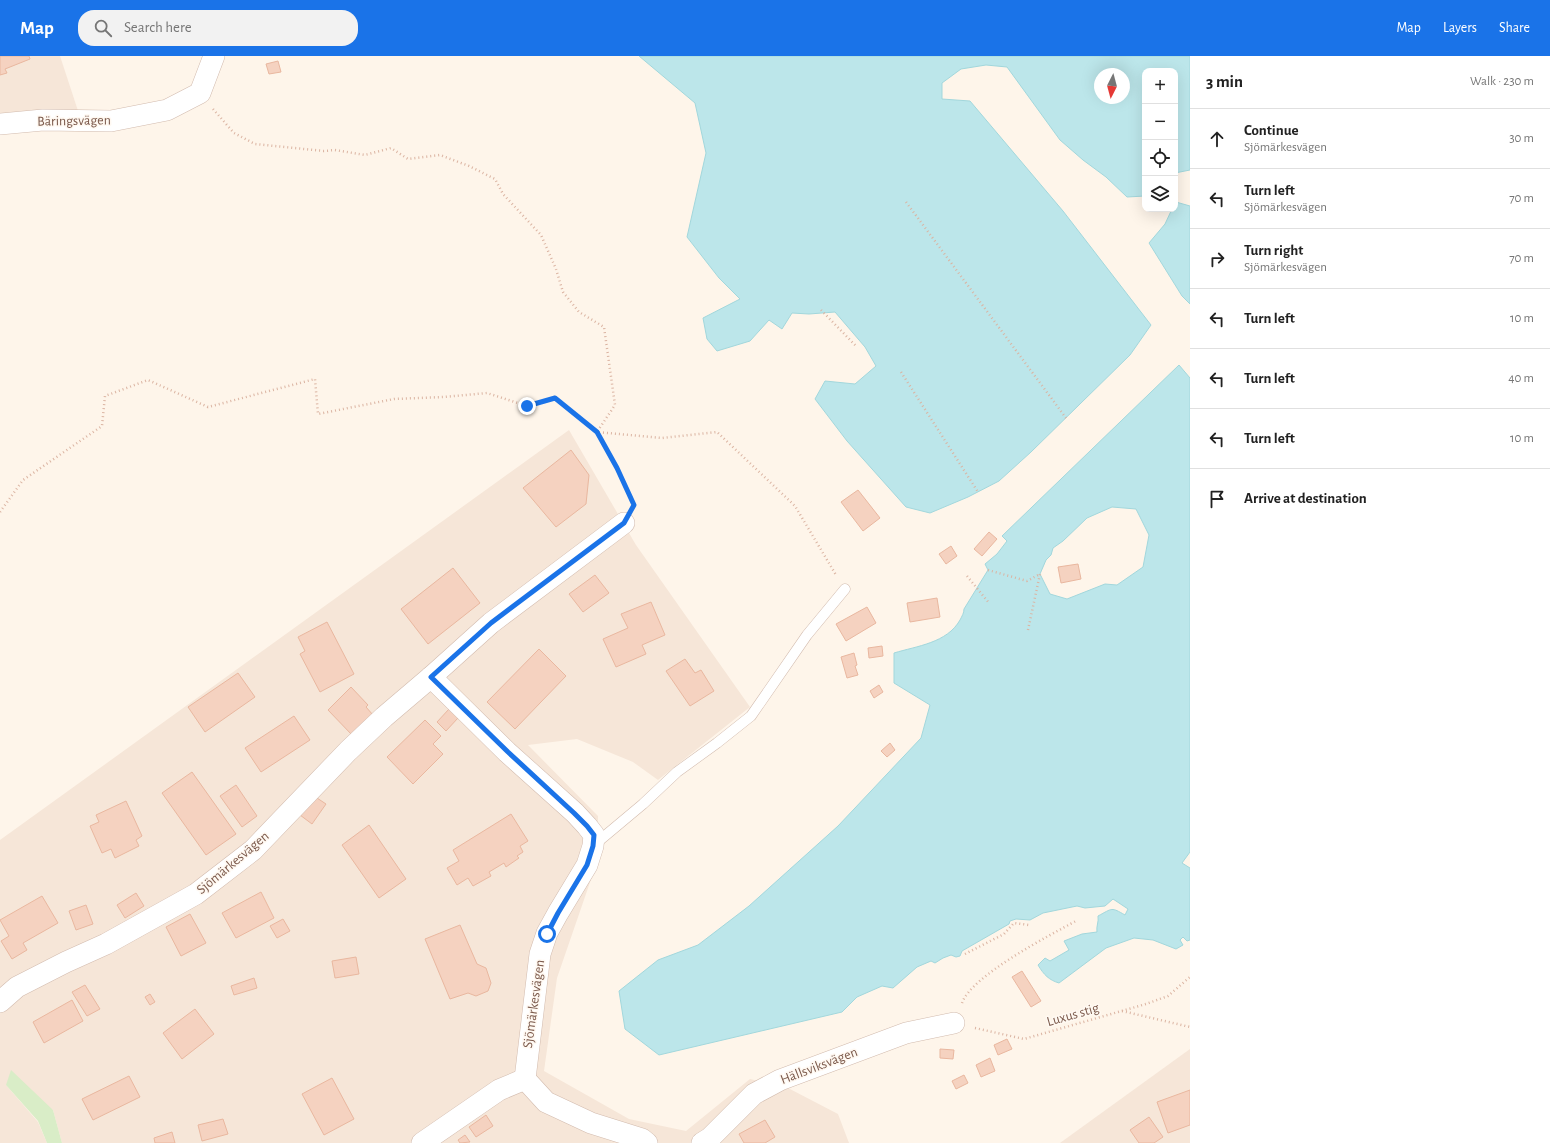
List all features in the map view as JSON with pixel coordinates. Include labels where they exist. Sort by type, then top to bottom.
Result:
[{"type":"street","points":[[200,93],[214,56]]},
{"type":"street","name":"Bäringsvägen","points":[[0,124],[43,120],[111,121],[167,110],[200,93]]},
{"type":"street","name":"Sjömärkesvägen","points":[[0,1002],[18,987],[66,962],[106,944],[196,894],[253,850],[348,751],[384,717],[491,623],[624,523]]},
{"type":"street","points":[[431,677],[587,826],[594,835],[593,846]]},
{"type":"street","name":"Sjömärkesvägen","points":[[525,1080],[540,954],[547,934],[558,913],[587,865],[593,846]]},
{"type":"street","name":"Hällsviksvägen","points":[[702,1143],[710,1138],[754,1094],[780,1080],[906,1033],[954,1023]]},
{"type":"street","points":[[422,1143],[499,1090],[525,1080],[546,1102],[591,1123],[642,1139],[646,1143]]},
{"type":"lane","points":[[593,846],[643,804],[677,772],[751,716],[807,634],[844,589]]},
{"type":"path","points":[[200,93],[234,133],[255,144],[324,151],[335,150],[365,155],[391,148],[408,159],[440,155],[469,166],[495,179],[503,194],[541,235],[556,269],[563,292],[579,312],[604,327],[615,405],[597,432]]},
{"type":"path","points":[[906,202],[1066,418]]},
{"type":"path","points":[[821,310],[856,346]]},
{"type":"path","points":[[901,372],[978,492]]},
{"type":"path","points":[[0,512],[22,480],[102,426],[105,396],[148,380],[208,407],[315,379],[318,414],[394,399],[444,397],[486,393],[527,406],[555,398],[597,432],[617,468],[634,505],[624,523]]},
{"type":"path","points":[[597,432],[662,438],[717,432],[795,506],[844,589]]},
{"type":"path","points":[[988,570],[1027,581],[1040,574],[1028,630]]},
{"type":"path","points":[[967,576],[989,604]]},
{"type":"path","points":[[954,1023],[964,996],[984,977],[1018,954],[1076,921]]},
{"type":"path","points":[[965,954],[1004,934],[1014,923],[1029,925]]},
{"type":"path","name":"Luxus stig","points":[[954,1023],[1024,1039],[1146,1004],[1168,996],[1190,977]]},
{"type":"path","points":[[1121,1011],[1190,1027]]},
{"type":"shaded area","points":[[0,56],[60,56],[81,120],[0,126]]},
{"type":"shaded area","points":[[569,430],[636,545],[750,707],[658,780],[633,762],[577,739],[528,745],[598,816],[597,862],[557,978],[544,1071],[629,1119],[686,1131],[750,1079],[788,1088],[838,1114],[849,1143],[62,1143],[53,1110],[6,1085],[38,1122],[47,1143],[0,1143],[0,840]]},
{"type":"shaded area","points":[[1190,1049],[1190,1143],[1060,1143]]},
{"type":"green space","points":[[11,1070],[53,1110],[62,1143],[47,1143],[38,1121],[6,1085]]},
{"type":"water","points":[[639,56],[1190,56],[1190,170],[1178,172],[1178,68],[1142,68],[1142,196],[1127,197],[1106,177],[1060,140],[1007,67],[986,65],[961,69],[942,83],[942,99],[970,101],[1063,211],[1151,325],[1130,355],[1031,452],[999,481],[968,497],[930,513],[906,507],[847,441],[815,399],[825,381],[855,384],[876,366],[865,347],[835,312],[809,314],[792,313],[782,329],[769,320],[750,341],[717,351],[707,339],[703,318],[740,299],[719,278],[687,237],[706,153],[695,103]]},
{"type":"water","points":[[1178,203],[1190,206],[1190,304],[1182,296],[1149,243],[1165,224],[1171,212],[1178,212]]},
{"type":"water","points":[[1179,365],[1190,378],[1190,852],[1182,863],[1190,868],[1190,940],[1187,941],[1183,937],[1180,940],[1183,945],[1176,949],[1153,940],[1134,938],[1106,948],[1059,983],[1047,977],[1038,965],[1045,958],[1050,961],[1069,950],[1064,941],[1082,934],[1097,932],[1098,916],[1112,910],[1125,915],[1128,909],[1113,899],[1105,906],[1085,908],[1077,906],[1043,913],[1030,920],[1016,919],[1010,921],[1009,924],[962,951],[960,956],[956,957],[951,955],[935,963],[931,961],[917,967],[893,988],[882,986],[857,997],[842,1012],[659,1055],[625,1029],[619,991],[658,960],[698,945],[749,906],[838,826],[921,738],[930,705],[894,683],[894,653],[922,646],[939,639],[954,628],[988,570],[985,564],[997,554],[1007,541],[1002,536]],"holes":[[[1112,507],[1136,509],[1149,535],[1143,567],[1117,585],[1105,584],[1067,599],[1050,594],[1040,574],[1046,560],[1051,555],[1053,548],[1063,541],[1087,518]]]},
{"type":"building","points":[[0,56],[29,56],[30,59],[5,69],[7,73],[0,75]]},
{"type":"building","points":[[278,61],[281,72],[269,74],[266,64]]},
{"type":"building","points":[[571,450],[589,475],[586,504],[556,527],[523,488]]},
{"type":"building","points":[[858,490],[880,518],[863,531],[841,502]]},
{"type":"building","points":[[989,532],[997,539],[982,556],[974,549]]},
{"type":"building","points":[[951,546],[957,556],[946,564],[939,554]]},
{"type":"building","points":[[1078,564],[1081,579],[1061,583],[1058,567]]},
{"type":"building","points":[[453,568],[480,603],[428,644],[401,609]]},
{"type":"building","points":[[595,575],[609,593],[583,612],[569,594]]},
{"type":"building","points":[[937,598],[940,617],[910,622],[907,603]]},
{"type":"building","points":[[651,602],[665,635],[642,645],[646,654],[616,667],[603,639],[628,628],[621,614]]},
{"type":"building","points":[[867,607],[876,623],[846,641],[836,624]]},
{"type":"building","points":[[327,622],[354,674],[320,692],[300,654],[305,651],[298,637]]},
{"type":"building","points":[[882,646],[883,656],[869,658],[868,648]]},
{"type":"building","points":[[539,649],[566,676],[515,729],[487,702]]},
{"type":"building","points":[[854,653],[857,665],[855,666],[858,675],[847,678],[841,657]]},
{"type":"building","points":[[685,659],[695,673],[701,670],[714,691],[690,706],[666,671]]},
{"type":"building","points":[[238,673],[255,697],[205,732],[188,707]]},
{"type":"building","points":[[879,685],[883,692],[874,698],[870,691]]},
{"type":"building","points":[[351,687],[368,705],[366,707],[373,715],[352,735],[328,710]]},
{"type":"building","points":[[449,709],[458,718],[446,731],[437,722]]},
{"type":"building","points":[[294,716],[310,740],[261,772],[245,748]]},
{"type":"building","points":[[425,720],[441,736],[433,744],[443,754],[413,784],[387,757]]},
{"type":"building","points":[[890,743],[895,750],[887,757],[881,751]]},
{"type":"building","points":[[192,772],[236,834],[206,855],[162,793]]},
{"type":"building","points":[[236,785],[257,816],[242,827],[220,796]]},
{"type":"building","points":[[314,796],[326,804],[312,824],[300,815]]},
{"type":"building","points":[[126,801],[142,836],[136,840],[139,846],[115,858],[111,849],[102,853],[90,826],[99,822],[96,815]]},
{"type":"building","points":[[511,814],[528,841],[520,846],[523,852],[517,856],[519,858],[506,867],[504,863],[489,872],[491,876],[473,886],[468,878],[457,885],[447,868],[459,861],[453,850]]},
{"type":"building","points":[[369,825],[406,879],[379,898],[342,845]]},
{"type":"building","points":[[261,892],[274,918],[236,938],[222,913]]},
{"type":"building","points":[[136,893],[144,906],[125,918],[117,905]]},
{"type":"building","points":[[42,896],[58,923],[23,943],[27,950],[12,959],[1,941],[9,936],[0,920]]},
{"type":"building","points":[[86,905],[93,924],[76,930],[69,911]]},
{"type":"building","points":[[190,914],[206,943],[181,956],[166,927]]},
{"type":"building","points":[[283,919],[290,931],[277,938],[270,926]]},
{"type":"building","points":[[460,925],[477,964],[486,968],[491,983],[488,991],[476,996],[468,993],[450,999],[425,939]]},
{"type":"building","points":[[356,957],[359,974],[335,978],[332,961]]},
{"type":"building","points":[[1022,971],[1041,1001],[1031,1007],[1012,977]]},
{"type":"building","points":[[254,978],[257,988],[234,995],[231,986]]},
{"type":"building","points":[[85,985],[100,1009],[87,1016],[72,992]]},
{"type":"building","points":[[150,994],[155,1002],[150,1005],[145,997]]},
{"type":"building","points":[[72,1000],[83,1021],[44,1043],[33,1022]]},
{"type":"building","points":[[195,1009],[214,1034],[182,1059],[163,1033]]},
{"type":"building","points":[[1007,1039],[1012,1049],[998,1055],[994,1045]]},
{"type":"building","points":[[940,1049],[954,1050],[953,1059],[940,1058]]},
{"type":"building","points":[[990,1058],[995,1071],[981,1077],[976,1065]]},
{"type":"building","points":[[964,1075],[968,1083],[956,1089],[952,1081]]},
{"type":"building","points":[[129,1076],[140,1097],[93,1120],[82,1099]]},
{"type":"building","points":[[332,1078],[354,1119],[324,1135],[302,1094]]},
{"type":"building","points":[[1190,1090],[1190,1125],[1168,1133],[1157,1102]]},
{"type":"building","points":[[486,1115],[493,1126],[476,1137],[469,1127]]},
{"type":"building","points":[[1149,1117],[1163,1137],[1154,1143],[1139,1143],[1130,1130]]},
{"type":"building","points":[[223,1119],[228,1134],[202,1141],[198,1125]]},
{"type":"building","points":[[765,1120],[775,1137],[765,1143],[744,1143],[739,1134]]},
{"type":"building","points":[[172,1132],[175,1143],[155,1143],[154,1138]]},
{"type":"building","points":[[465,1135],[470,1142],[460,1143],[458,1140]]},
{"type":"route","points":[[527,406],[555,398],[597,432],[617,468],[634,505],[624,523],[491,623],[431,677],[508,752],[574,813],[594,835],[593,846],[587,865],[547,934]]}]
